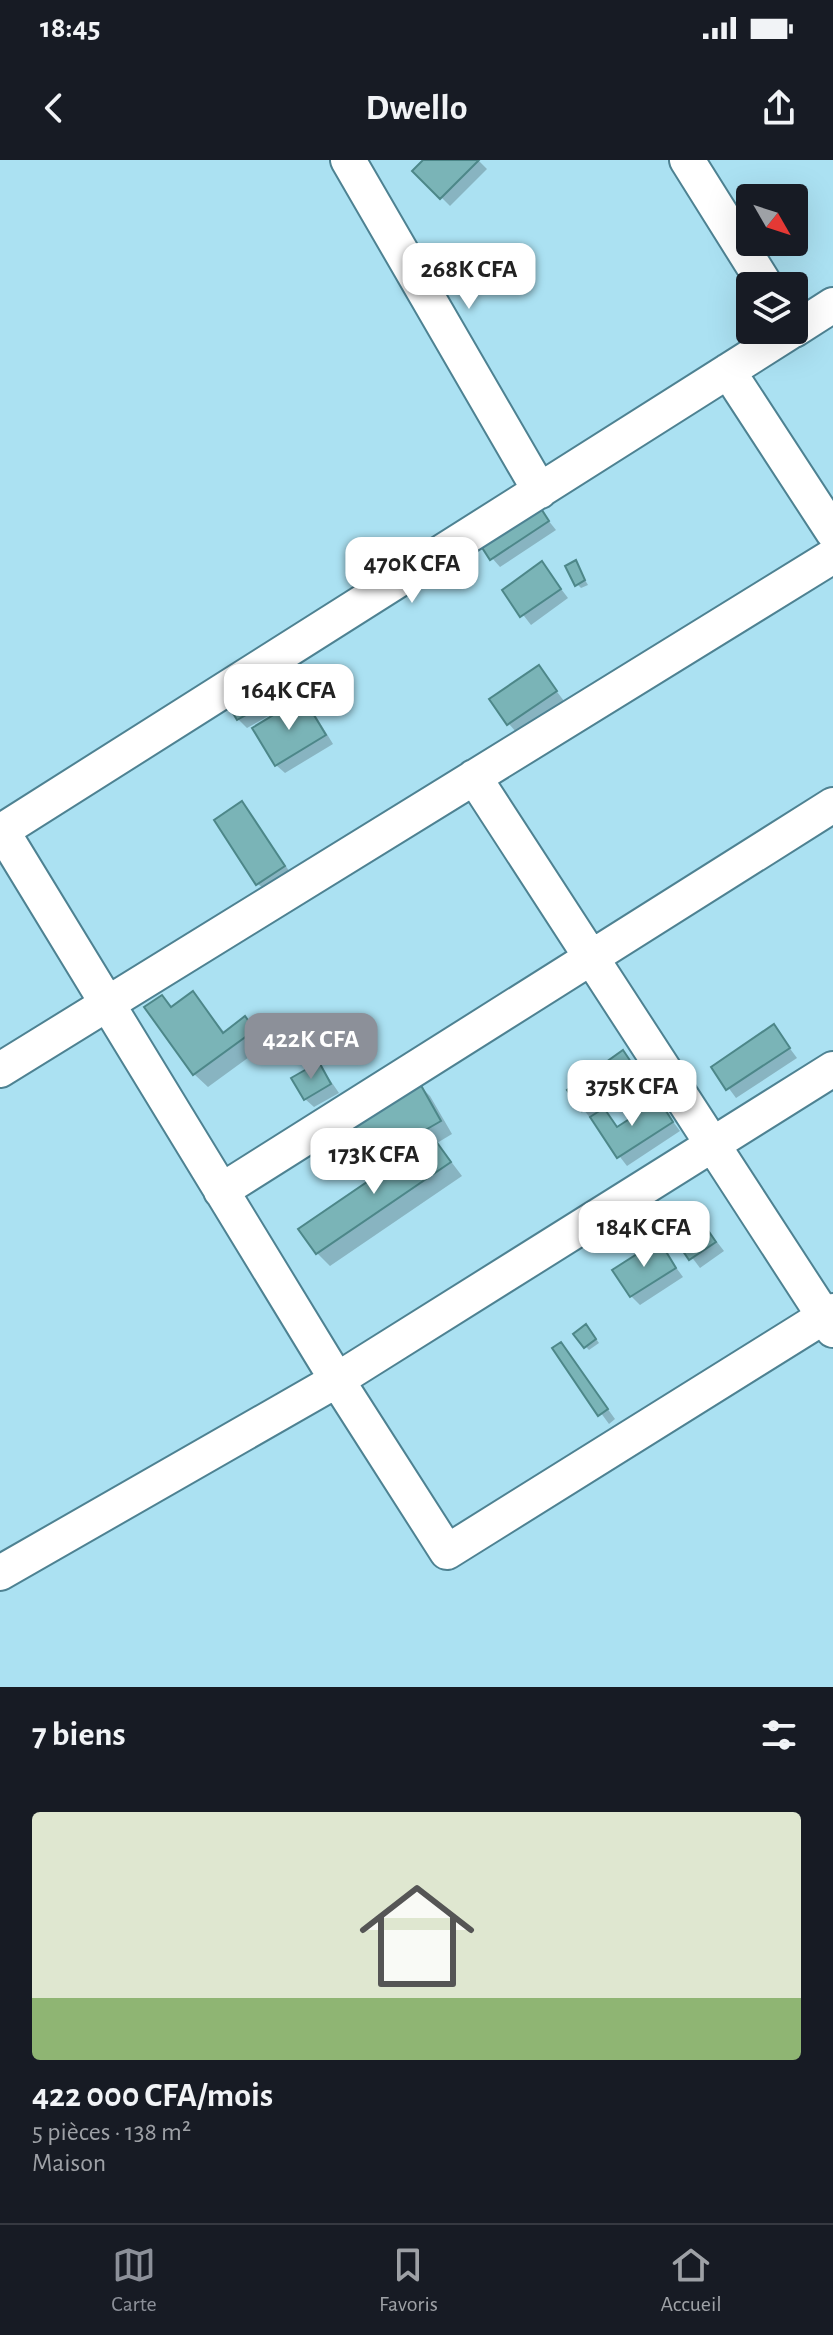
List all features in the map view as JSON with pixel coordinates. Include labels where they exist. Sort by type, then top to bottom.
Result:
[{"type":"street","points":[[687,160],[757,272]]},
{"type":"street","points":[[362,165],[540,491]]},
{"type":"street","points":[[808,321],[833,305]]},
{"type":"street","points":[[474,777],[712,1145],[830,1320],[447,1552],[337,1380],[1,831],[771,344]]},
{"type":"street","points":[[728,371],[833,532]]},
{"type":"street","points":[[0,1070],[833,556]]},
{"type":"street","points":[[221,1191],[833,805]]},
{"type":"street","points":[[0,1573],[337,1380],[833,1069]]},
{"type":"building","points":[[423,160],[479,160],[440,199],[412,171]]},
{"type":"building","points":[[540,507],[549,521],[490,560],[481,546]]},
{"type":"building","points":[[576,560],[585,580],[575,586],[565,566]]},
{"type":"building","points":[[542,561],[561,589],[520,617],[502,590]]},
{"type":"building","points":[[539,665],[557,691],[507,725],[489,699]]},
{"type":"building","points":[[281,668],[292,689],[237,720],[225,700]]},
{"type":"building","points":[[303,697],[326,735],[275,766],[252,728]]},
{"type":"building","points":[[242,801],[285,866],[256,885],[214,820]]},
{"type":"building","points":[[193,991],[223,1033],[245,1016],[255,1030],[193,1075],[144,1007],[162,995],[171,1007]]},
{"type":"building","points":[[774,1024],[790,1048],[726,1090],[711,1067]]},
{"type":"building","points":[[623,1050],[637,1071],[582,1111],[567,1090]]},
{"type":"building","points":[[319,1062],[331,1084],[304,1100],[291,1078]]},
{"type":"building","points":[[418,1080],[441,1121],[366,1164],[342,1124]]},
{"type":"building","points":[[659,1100],[673,1122],[617,1158],[590,1117],[604,1108],[617,1127]]},
{"type":"building","points":[[433,1137],[451,1162],[316,1254],[298,1229]]},
{"type":"building","points":[[690,1204],[716,1242],[689,1260],[664,1223]]},
{"type":"building","points":[[659,1240],[676,1268],[630,1297],[612,1270]]},
{"type":"building","points":[[586,1324],[596,1339],[584,1348],[573,1334]]},
{"type":"building","points":[[561,1342],[608,1409],[598,1416],[552,1348]]}]
